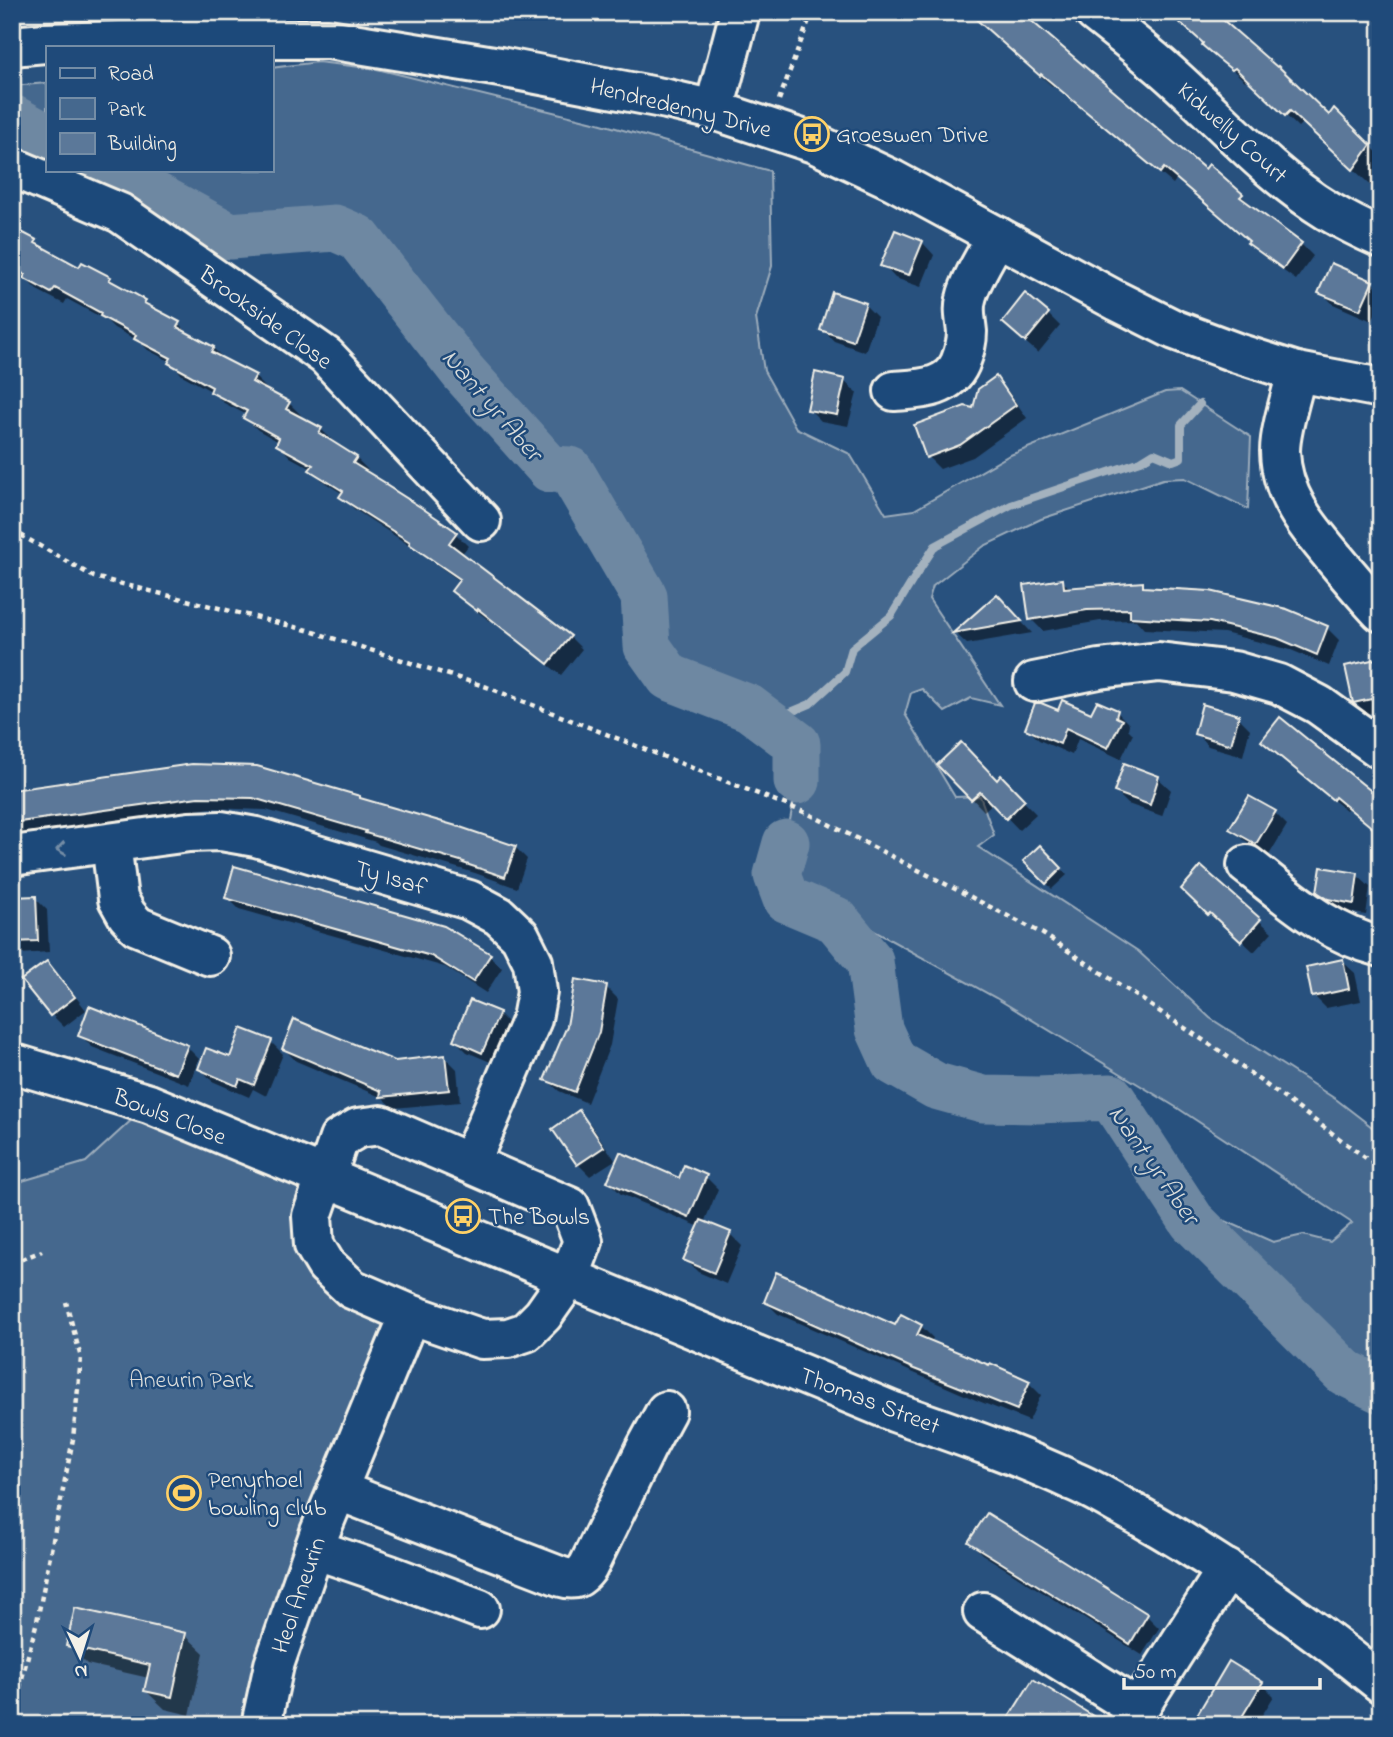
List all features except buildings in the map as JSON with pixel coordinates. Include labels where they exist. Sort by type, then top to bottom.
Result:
[{"type":"street","points":[[714,110],[740,12]]},
{"type":"street","name":"Kidwelly Court","points":[[1094,12],[1165,70],[1294,187],[1327,211],[1381,238]]},
{"type":"street","name":"Hendredenny Drive","points":[[28,44],[194,39],[328,39],[500,67],[714,110],[814,143],[893,180],[1175,330],[1237,354],[1297,372],[1381,388]]},
{"type":"street","name":"Brookside Close","points":[[12,167],[120,213],[326,356],[481,521]]},
{"type":"street","points":[[894,391],[933,387],[946,381],[957,370],[965,351],[967,295],[997,236]]},
{"type":"street","points":[[1297,372],[1280,450],[1288,491],[1296,510],[1308,527],[1381,612]]},
{"type":"street","points":[[1034,682],[1099,669],[1159,662],[1234,671],[1279,684],[1319,705],[1380,747]]},
{"type":"street","name":"Ty Isaf","points":[[12,856],[189,832],[221,831],[257,837],[469,900],[499,916],[520,936],[533,962],[537,992],[532,1019],[470,1163]]},
{"type":"street","points":[[111,843],[118,899],[127,915],[137,926],[210,956]]},
{"type":"street","points":[[1247,865],[1317,920],[1344,935],[1381,947]]},
{"type":"street","name":"Bowls Close","points":[[12,1063],[149,1104],[326,1177]]},
{"type":"street","points":[[381,1125],[470,1163],[570,1207],[583,1241],[569,1278],[543,1315],[526,1332],[508,1338],[482,1339],[410,1314],[352,1289],[326,1265],[314,1245],[312,1216],[339,1139],[358,1128],[381,1125]]},
{"type":"street","name":"Thomas Street","points":[[326,1177],[894,1412],[988,1445],[1074,1481],[1166,1530],[1227,1569],[1293,1615],[1381,1683]]},
{"type":"street","name":"Heol Aneurin","points":[[261,1725],[274,1665],[314,1549],[410,1314]]},
{"type":"street","points":[[337,1490],[562,1577],[576,1579],[588,1567],[666,1411]]},
{"type":"street","points":[[314,1549],[480,1609]]},
{"type":"street","points":[[983,1612],[1133,1717],[1227,1569]]},
{"type":"path","points":[[768,127],[811,12]]},
{"type":"path","points":[[12,530],[94,577],[307,629],[487,687],[809,814],[1043,934],[1221,1052],[1381,1169]]},
{"type":"path","points":[[12,1263],[42,1251]]},
{"type":"path","points":[[12,1717],[37,1621],[73,1439],[81,1358],[66,1302]]},
{"type":"green space","points":[[318,62],[377,69],[598,123],[770,171],[772,266],[756,318],[764,371],[796,428],[850,454],[886,514],[914,510],[1008,456],[1165,392],[1180,391],[1251,437],[1248,509],[1185,478],[1163,479],[1041,519],[984,546],[933,586],[929,599],[1000,705],[971,698],[945,712],[922,689],[911,693],[905,714],[955,797],[980,796],[994,835],[978,847],[1138,951],[1210,1018],[1337,1100],[1381,1134],[1381,1390],[1344,1372],[1192,1221],[1178,1200],[1273,1242],[1303,1235],[1330,1242],[1352,1223],[1179,1109],[996,998],[867,927],[836,920],[786,899],[777,875],[786,843],[797,781],[797,744],[749,708],[669,677],[647,646],[644,596],[570,470],[550,469],[463,372],[358,238],[335,228],[230,236],[112,172],[273,172],[273,68]]},
{"type":"green space","points":[[46,83],[46,136],[12,118],[12,86]]},
{"type":"green space","name":"Aneurin Park","points":[[149,1104],[326,1177],[314,1245],[410,1314],[261,1725],[12,1725],[12,1184],[86,1162]]},
{"type":"waterway","name":"Nant yr Aber","points":[[12,118],[46,136]]},
{"type":"waterway","name":"Nant yr Aber","points":[[112,172],[230,236],[335,228],[358,238],[463,372],[550,469],[570,470],[644,596],[647,646],[669,677],[749,708],[797,744],[797,781]]},
{"type":"waterway","points":[[767,722],[810,704],[845,672],[852,648],[891,616],[935,546],[1011,505],[1141,461],[1154,453],[1173,461],[1181,458],[1181,425],[1200,404]]},
{"type":"waterway","name":"Nant yr Aber","points":[[786,843],[777,875],[786,899],[836,920],[870,961],[879,1029],[894,1062],[936,1086],[983,1099],[1111,1097],[1192,1221],[1344,1372],[1381,1390]]},
{"type":"place","name":"Groeswen Drive","points":[[812,134]]},
{"type":"place","name":"The Bowls","points":[[463,1216]]},
{"type":"place","name":"Penyrhoel bowling club","points":[[184,1493]]}]
